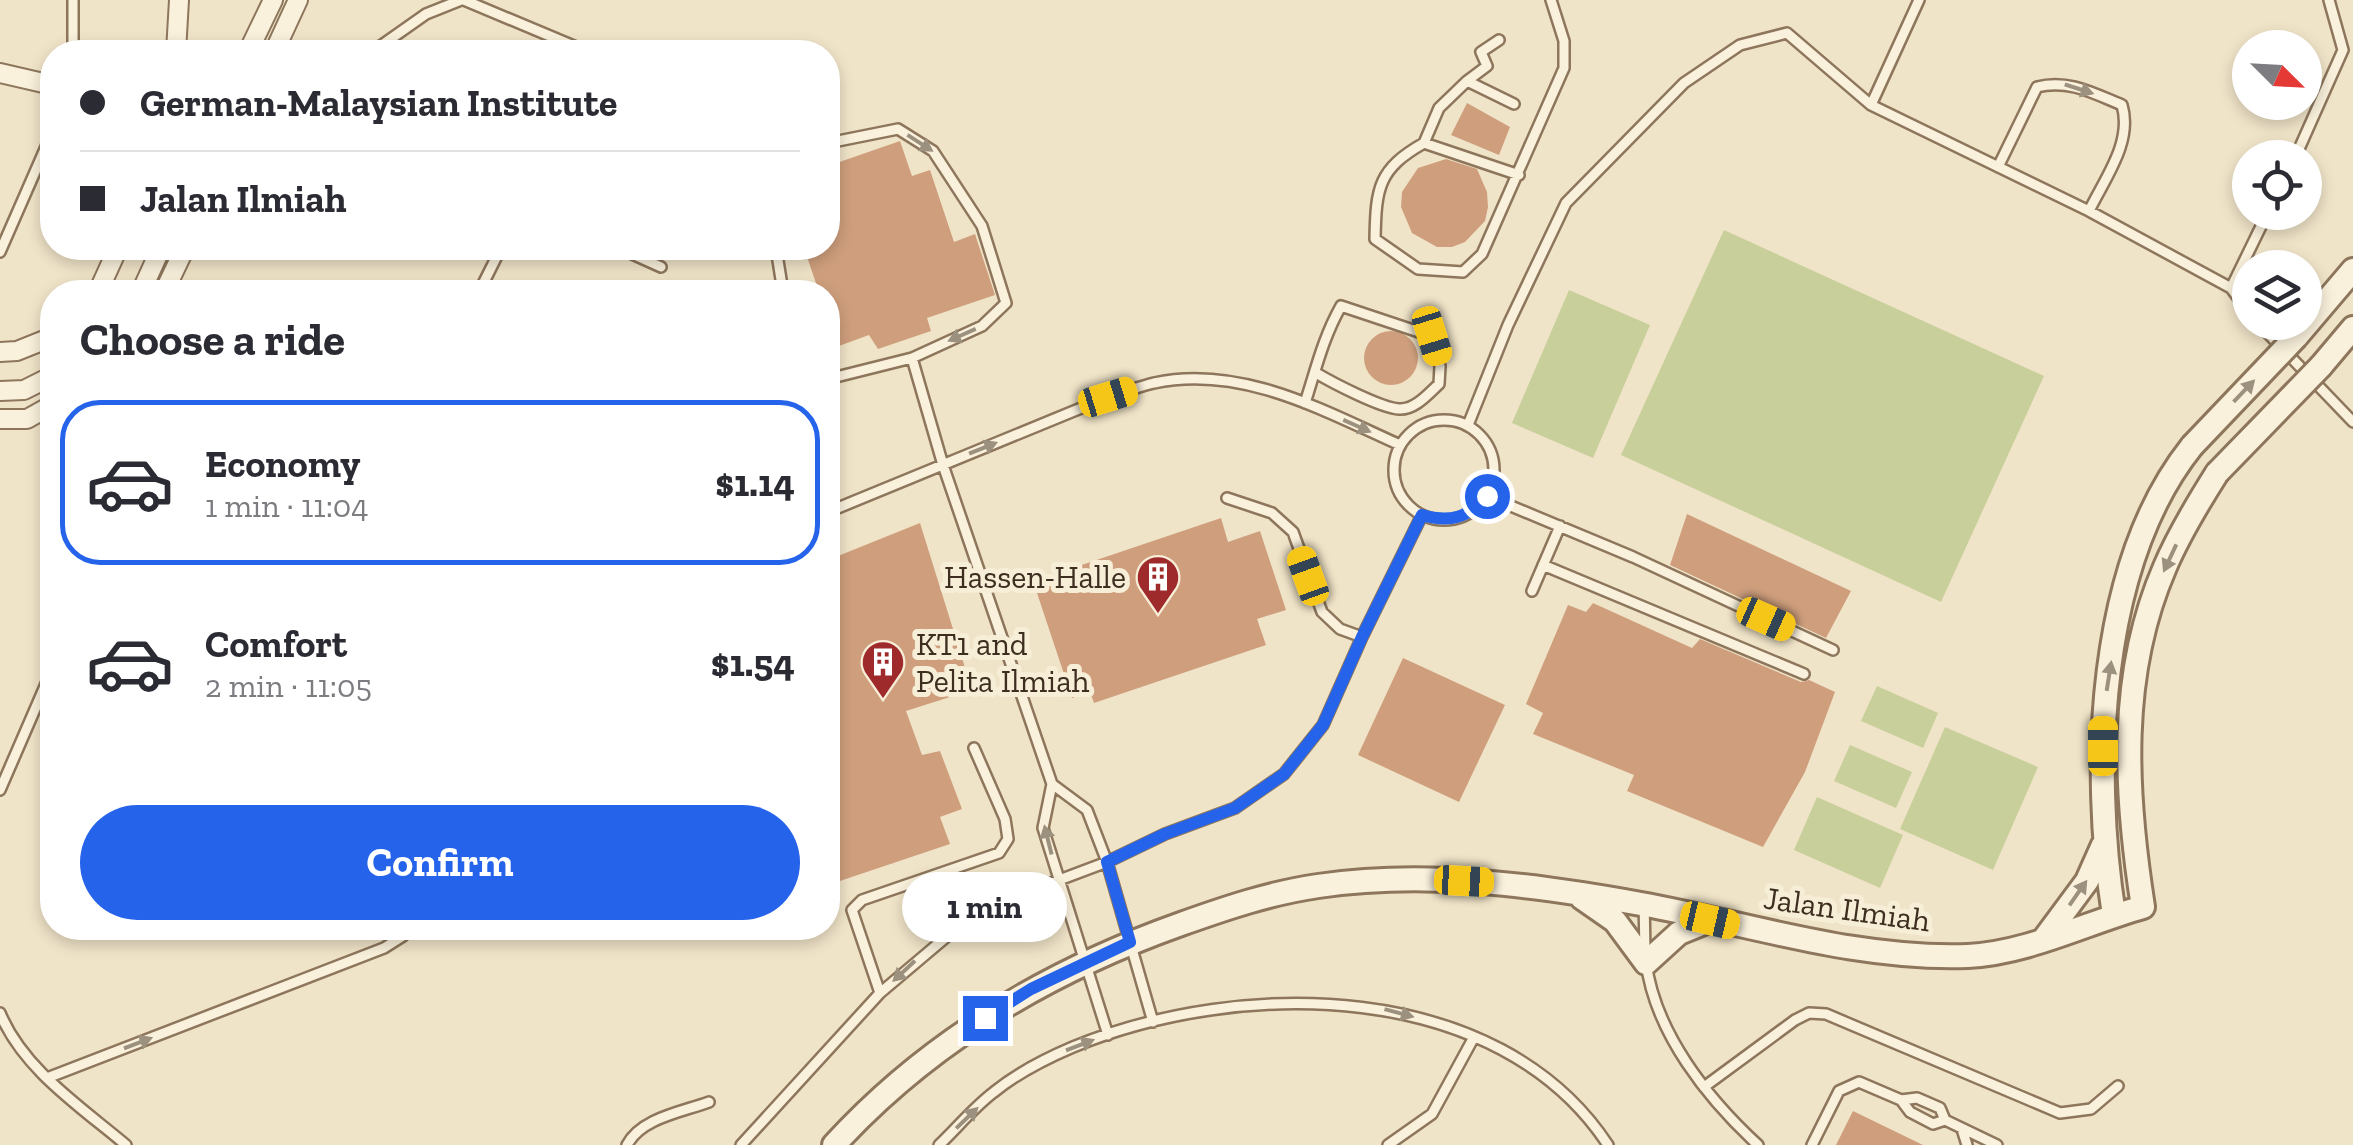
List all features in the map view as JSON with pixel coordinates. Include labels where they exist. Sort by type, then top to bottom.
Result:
[{"type":"street","points":[[177,40],[179,0]]},
{"type":"street","points":[[254,40],[273,0]]},
{"type":"street","points":[[280,40],[298,0]]},
{"type":"street","points":[[0,74],[40,82]]},
{"type":"street","points":[[2114,914],[2104,844],[2103,715],[2124,592],[2176,467],[2353,270]]},
{"type":"street","name":"Jalan Ilmiah","points":[[834,1145],[904,1077],[963,1032],[1031,989],[1130,942],[1250,900],[1319,886],[1424,879],[1504,884],[1644,905],[1809,942],[1887,954],[1971,956],[2044,940],[2142,907],[2129,790],[2132,679],[2165,566],[2217,473],[2322,366],[2353,328]]},
{"type":"street","points":[[0,352],[17,351],[40,342]]},
{"type":"street","points":[[0,391],[24,390],[40,382]]},
{"type":"street","points":[[0,419],[26,419],[40,412]]},
{"type":"street","points":[[2044,940],[2087,881],[2104,844]]},
{"type":"street","points":[[1575,893],[1616,921],[1646,963],[1679,933],[1710,920]]},
{"type":"lane","points":[[72,40],[74,0]]},
{"type":"lane","points":[[389,40],[426,14],[463,0],[559,40]]},
{"type":"lane","points":[[1500,40],[1481,52],[1487,66],[1439,108],[1424,143],[1396,159],[1376,195],[1375,239],[1418,269],[1463,272],[1482,254],[1564,68],[1564,41],[1551,0]]},
{"type":"lane","points":[[1870,105],[1919,0]]},
{"type":"lane","points":[[2303,140],[2342,50],[2334,6],[2329,0]]},
{"type":"lane","points":[[1468,425],[1515,309],[1566,203],[1684,84],[1740,44],[1787,33],[1870,105],[2089,211],[2231,288],[2259,230]]},
{"type":"lane","points":[[1467,81],[1514,104]]},
{"type":"lane","points":[[1998,167],[2037,86],[2055,82],[2076,86],[2122,105],[2126,120],[2124,141],[2089,211]]},
{"type":"lane","points":[[840,141],[898,129],[934,151],[982,226],[1006,302],[982,326],[912,358],[840,376]]},
{"type":"lane","points":[[1424,143],[1518,175]]},
{"type":"lane","points":[[0,252],[40,160]]},
{"type":"lane","points":[[646,260],[661,267]]},
{"type":"lane","points":[[1304,402],[1316,373],[1317,356],[1341,306],[1432,336],[1440,366],[1439,384],[1418,404],[1400,410],[1316,373]]},
{"type":"lane","points":[[2275,340],[2353,422]]},
{"type":"lane","points":[[912,358],[943,464],[1052,784],[1043,828],[1108,1035]]},
{"type":"lane","points":[[840,507],[1108,397],[1156,382],[1200,380],[1286,394],[1400,446]]},
{"type":"lane","points":[[1437,420],[1468,425],[1490,448],[1494,464],[1487,496],[1475,510],[1458,518],[1440,520],[1422,515],[1409,506],[1394,477],[1394,461],[1400,446],[1422,424],[1437,420]]},
{"type":"lane","points":[[1487,496],[1833,650]]},
{"type":"lane","points":[[1227,498],[1272,512],[1292,532],[1322,612],[1340,629],[1362,637]]},
{"type":"lane","points":[[741,1145],[880,993],[976,910],[1107,862],[1165,834],[1235,808],[1284,774],[1323,725],[1422,515]]},
{"type":"lane","points":[[1532,591],[1560,526]]},
{"type":"lane","points":[[1543,565],[1804,674]]},
{"type":"lane","points":[[0,790],[40,698]]},
{"type":"lane","points":[[880,993],[852,910],[862,900],[999,853],[1008,838],[1005,819],[974,748]]},
{"type":"lane","points":[[1052,784],[1087,810],[1107,862],[1153,1022]]},
{"type":"lane","points":[[1644,905],[1646,963],[1669,1032],[1704,1088],[1758,1145]]},
{"type":"lane","points":[[47,1078],[384,948],[396,940]]},
{"type":"lane","points":[[939,1145],[994,1091],[1070,1048],[1153,1022],[1280,1002],[1378,1008],[1474,1037],[1524,1061],[1572,1101],[1608,1145]]},
{"type":"lane","points":[[1704,1088],[1794,1020],[1809,1013],[1826,1014],[2060,1113],[2091,1110],[2118,1086]]},
{"type":"lane","points":[[0,1014],[8,1032],[47,1078],[126,1145]]},
{"type":"lane","points":[[1388,1145],[1432,1114],[1474,1037]]},
{"type":"lane","points":[[1812,1145],[1838,1092],[1858,1082],[1901,1100],[1917,1098],[1940,1108],[1944,1120],[1998,1145]]},
{"type":"lane","points":[[1901,1100],[1910,1112],[1933,1124],[1944,1120]]},
{"type":"lane","points":[[627,1145],[634,1133],[652,1122],[710,1102]]},
{"type":"lane","points":[[1962,1129],[1967,1145]]},
{"type":"green space","points":[[1724,230],[2044,376],[1941,602],[1621,455]]},
{"type":"green space","points":[[1569,290],[1650,325],[1593,458],[1512,423]]},
{"type":"green space","points":[[1877,686],[1938,713],[1923,748],[1861,721]]},
{"type":"green space","points":[[1945,727],[2038,767],[1993,870],[1900,829]]},
{"type":"green space","points":[[1850,745],[1912,772],[1896,808],[1834,781]]},
{"type":"green space","points":[[1817,797],[1903,835],[1880,888],[1794,850]]},
{"type":"building","points":[[1467,103],[1510,127],[1499,155],[1451,135]]},
{"type":"building","points":[[900,141],[912,176],[930,170],[954,242],[975,234],[995,295],[927,318],[931,331],[878,349],[869,335],[840,346],[840,280],[815,280],[808,260],[840,260],[840,162]]},
{"type":"building","points":[[1446,159],[1477,169],[1487,192],[1488,207],[1485,221],[1465,242],[1437,247],[1412,233],[1401,207],[1402,192],[1418,168]]},
{"type":"building","points":[[1391,331],[1410,339],[1418,358],[1410,377],[1391,385],[1372,377],[1364,358],[1372,339]]},
{"type":"building","points":[[1687,514],[1851,591],[1826,638],[1670,565]]},
{"type":"building","name":"Hassen-Halle","points":[[1221,518],[1228,542],[1260,531],[1286,610],[1257,619],[1266,645],[1094,703],[1090,692],[1072,698],[1036,590],[1055,584],[1052,575]]},
{"type":"building","name":"KT1 and Pelita Ilmiah","points":[[920,523],[972,690],[906,711],[922,755],[940,751],[962,809],[940,817],[950,844],[840,881],[840,555]]},
{"type":"building","points":[[1593,603],[1692,648],[1700,639],[1801,682],[1809,680],[1835,692],[1805,772],[1763,847],[1627,791],[1634,775],[1533,734],[1543,713],[1526,704],[1568,605],[1586,612]]},
{"type":"building","points":[[1403,658],[1505,705],[1459,802],[1358,755]]},
{"type":"building","points":[[1853,1111],[1923,1145],[1836,1145]]},
{"type":"place","name":"Hassen-Halle","points":[[1158,615]]},
{"type":"place","name":"KT1 and Pelita Ilmiah","points":[[883,700]]},
{"type":"route","points":[[985,1018],[1031,989],[1130,942],[1107,862],[1165,834],[1235,808],[1284,774],[1323,725],[1422,515],[1440,520],[1458,518],[1475,510],[1487,496]]}]
